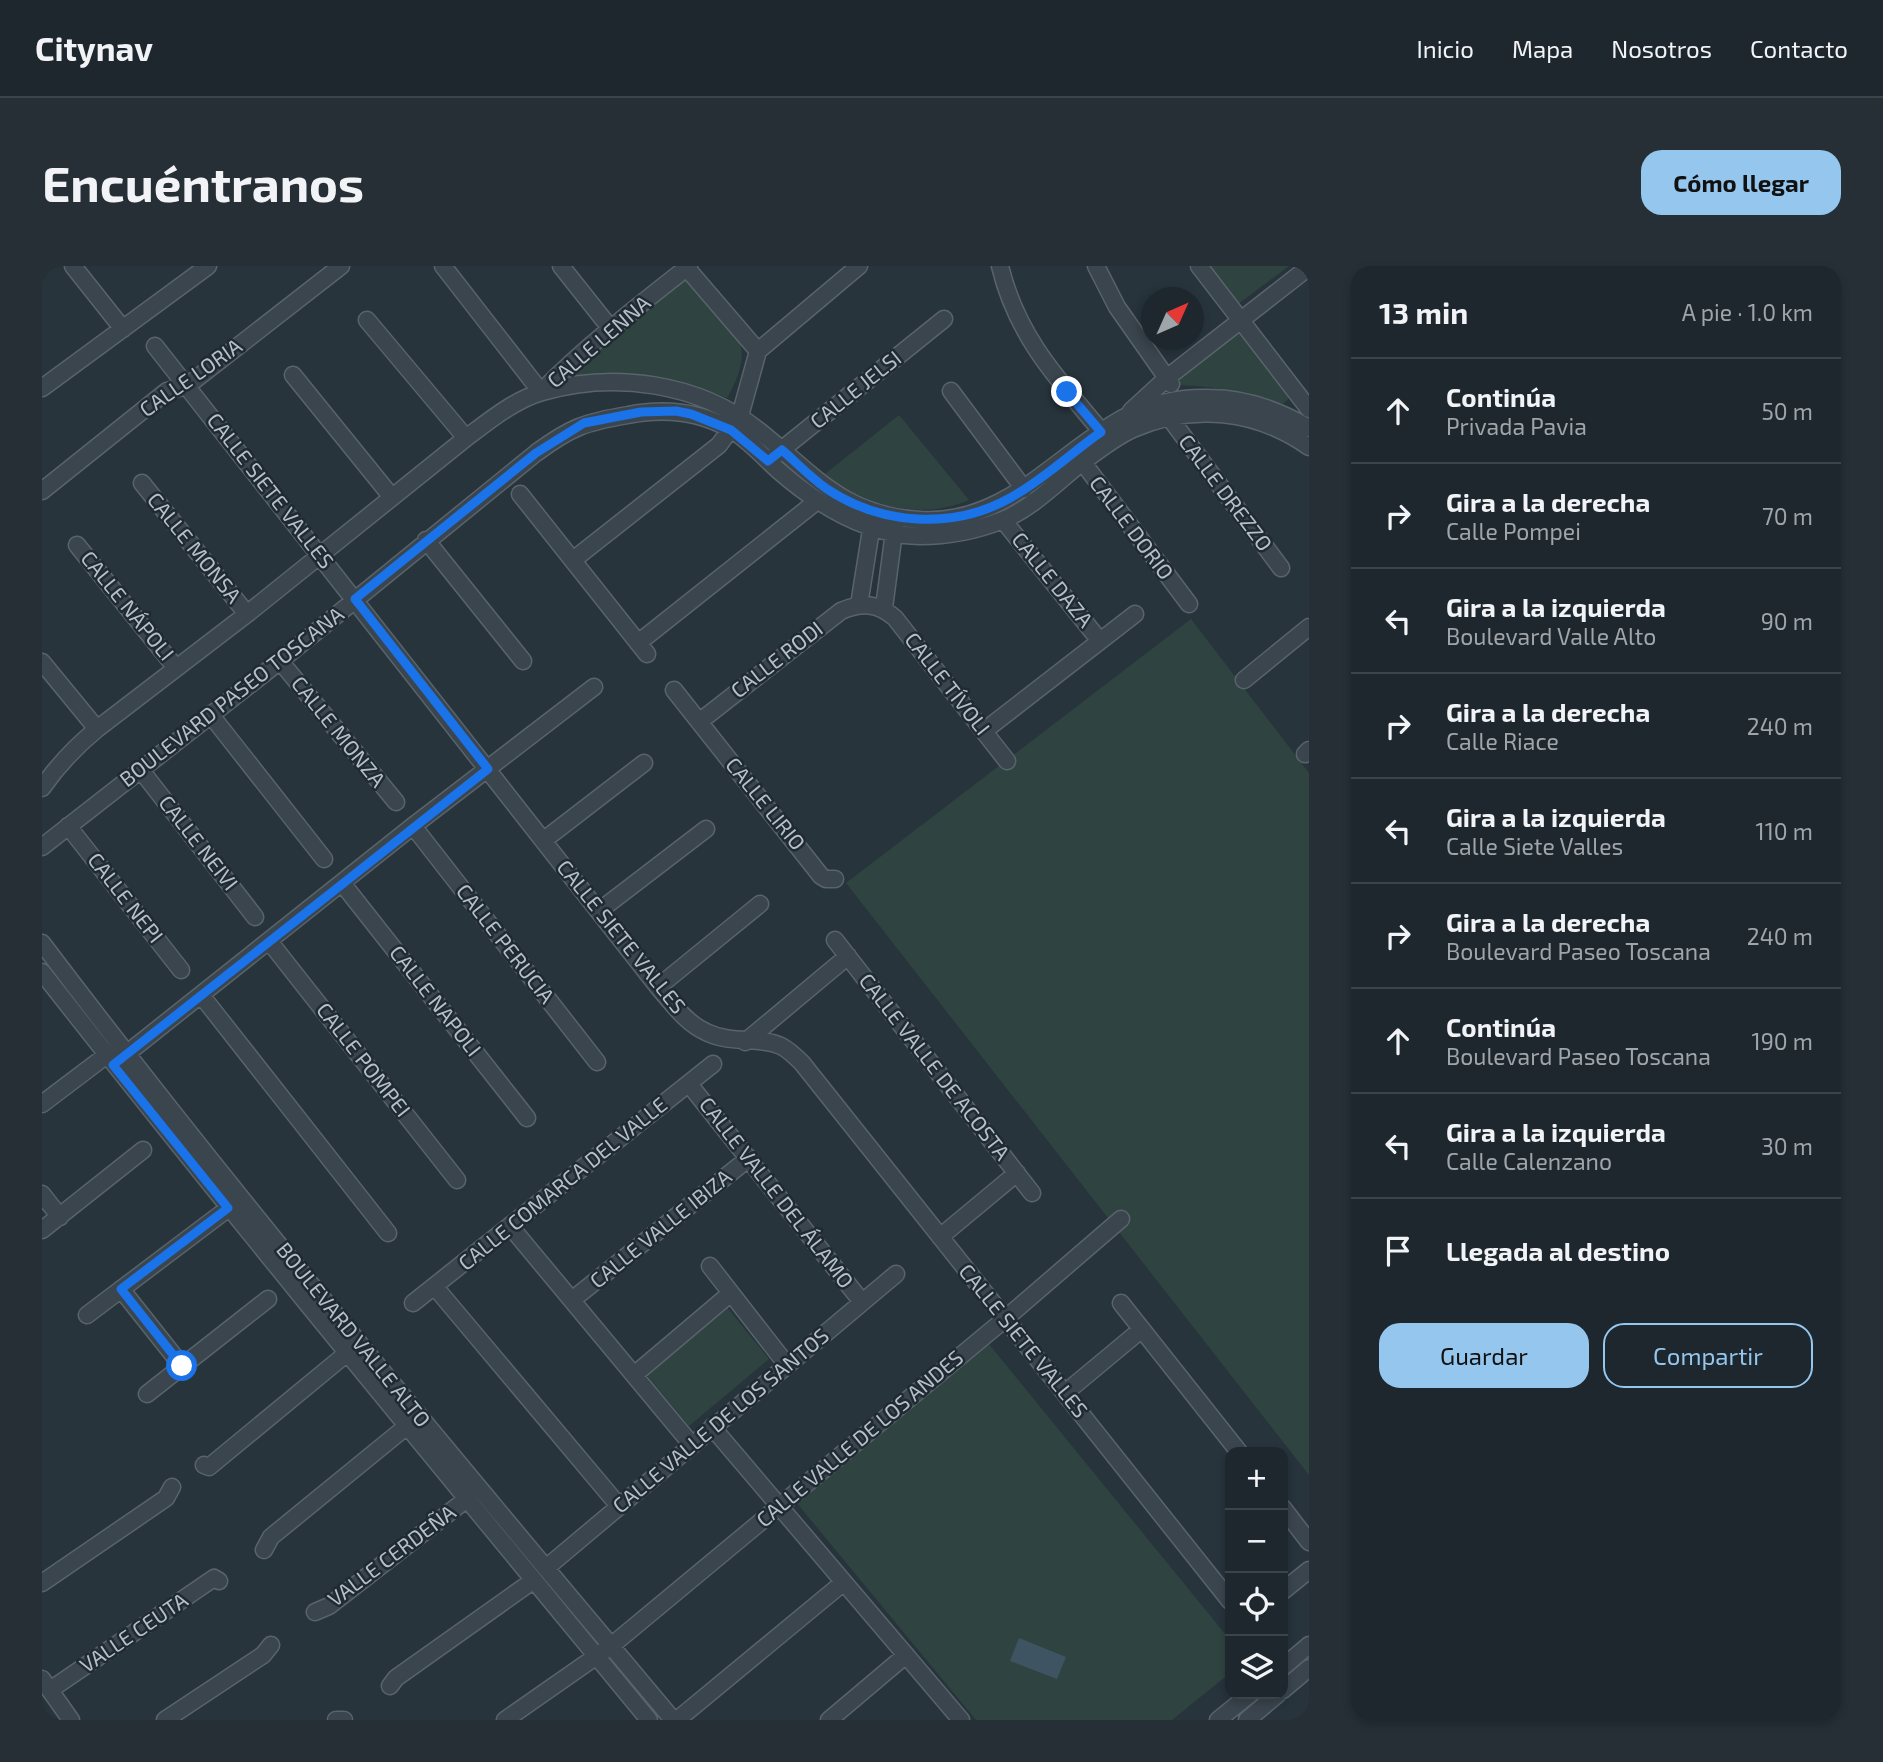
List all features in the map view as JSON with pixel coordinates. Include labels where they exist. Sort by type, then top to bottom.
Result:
[{"type":"street","points":[[73,266],[123,329]]},
{"type":"street","points":[[42,388],[208,266]]},
{"type":"street","name":"CALLE LORIA","points":[[42,491],[167,391],[187,386],[341,266]]},
{"type":"street","points":[[443,266],[541,392]]},
{"type":"street","points":[[561,266],[611,329]]},
{"type":"street","points":[[573,560],[719,445],[736,423],[758,351],[859,266]]},
{"type":"street","points":[[1000,266],[1013,306],[1033,347],[1106,438]]},
{"type":"street","points":[[1096,266],[1117,307],[1168,377],[1179,398]]},
{"type":"street","points":[[1199,266],[1309,409]]},
{"type":"street","points":[[687,267],[758,351]]},
{"type":"street","name":"CALLE LENNA","points":[[541,392],[564,368],[687,267]]},
{"type":"street","points":[[1122,419],[1168,377],[1309,268]]},
{"type":"street","name":"CALLE JELSI","points":[[768,461],[944,319]]},
{"type":"street","points":[[367,320],[466,438]]},
{"type":"street","name":"CALLE SIETE VALLES","points":[[155,346],[658,987],[688,1021],[697,1027],[726,1040],[771,1043],[791,1053],[1225,1595]]},
{"type":"street","points":[[293,375],[391,496]]},
{"type":"street","name":"BOULEVARD PASEO TOSCANA","points":[[42,788],[58,764],[97,729],[247,614],[466,438],[496,416],[541,392],[594,383],[653,385],[697,396],[782,450],[827,489],[873,519]]},
{"type":"street","points":[[951,391],[1024,489]]},
{"type":"street","name":"BOULEVARD PASEO TOSCANA","points":[[1106,438],[1122,419],[1151,406],[1179,398],[1234,398],[1258,404],[1309,428]]},
{"type":"street","name":"BOULEVARD PASEO TOSCANA","points":[[42,846],[280,661],[544,446],[584,423],[641,412],[676,411],[736,423],[768,461],[817,501],[895,525],[919,536],[949,534],[1003,520],[1022,509],[1079,456]]},
{"type":"street","name":"BOULEVARD PASEO TOSCANA","points":[[895,525],[944,520],[994,506],[1106,438],[1169,417],[1198,413],[1235,414],[1266,423],[1294,436],[1309,447]]},
{"type":"street","name":"CALLE DREZZO","points":[[1169,417],[1281,568]]},
{"type":"street","name":"CALLE DORIO","points":[[1079,456],[1189,604]]},
{"type":"street","name":"CALLE MONSA","points":[[142,483],[247,614]]},
{"type":"street","points":[[520,494],[642,649],[817,501]]},
{"type":"street","points":[[873,519],[859,605],[884,608],[895,525]]},
{"type":"street","name":"CALLE DAZA","points":[[1003,520],[1100,640]]},
{"type":"street","points":[[426,540],[523,662]]},
{"type":"street","name":"CALLE NÁPOLI","points":[[77,544],[176,668]]},
{"type":"street","name":"CALLE RODI","points":[[699,722],[841,611],[859,605]]},
{"type":"street","name":"CALLE TÍVOLI","points":[[884,608],[895,618],[1007,761]]},
{"type":"street","name":"CALLE DAZA","points":[[984,731],[1135,614]]},
{"type":"street","points":[[1244,680],[1309,627]]},
{"type":"street","name":"CALLE MONZA","points":[[280,661],[396,802]]},
{"type":"street","points":[[42,662],[97,729]]},
{"type":"street","points":[[42,1104],[201,995],[413,826],[594,687]]},
{"type":"street","name":"CALLE LIRIO","points":[[674,690],[821,876],[835,879]]},
{"type":"street","points":[[210,714],[324,859]]},
{"type":"street","points":[[544,840],[644,763]]},
{"type":"street","name":"CALLE NEIVI","points":[[140,769],[255,917]]},
{"type":"street","name":"CALLE NEPI","points":[[68,826],[181,970]]},
{"type":"street","name":"CALLE PERUCIA","points":[[413,826],[597,1062]]},
{"type":"street","points":[[599,911],[706,829]]},
{"type":"street","name":"CALLE NAPOLI","points":[[342,883],[527,1118]]},
{"type":"street","points":[[658,987],[760,904]]},
{"type":"street","name":"CALLE VALLE DE ACOSTA","points":[[835,940],[1032,1193]]},
{"type":"street","name":"CALLE POMPEI","points":[[269,941],[457,1180]]},
{"type":"street","name":"BOULEVARD VALLE ALTO","points":[[42,943],[331,1311],[675,1720]]},
{"type":"street","points":[[745,1042],[848,956]]},
{"type":"street","points":[[43,976],[59,966]]},
{"type":"street","name":"BOULEVARD VALLE ALTO","points":[[43,976],[346,1354],[468,1498],[649,1720]]},
{"type":"street","points":[[201,995],[388,1233]]},
{"type":"street","name":"CALLE COMARCA DEL VALLE","points":[[413,1303],[713,1064]]},
{"type":"street","name":"CALLE VALLE DEL ÁLAMO","points":[[689,1084],[862,1302]]},
{"type":"street","points":[[42,1230],[143,1150]]},
{"type":"street","name":"CALLE VALLE IBIZA","points":[[572,1300],[749,1158]]},
{"type":"street","points":[[940,1237],[1017,1173]]},
{"type":"street","points":[[42,1194],[60,1217]]},
{"type":"street","points":[[87,1315],[242,1198]]},
{"type":"street","name":"CALLE VALLE DE LOS ANDES","points":[[505,1720],[523,1715],[611,1646],[1006,1319],[1121,1219]]},
{"type":"street","points":[[510,1226],[692,1445]]},
{"type":"street","points":[[710,1266],[787,1364]]},
{"type":"street","name":"CALLE VALLE DE LOS SANTOS","points":[[546,1568],[896,1274]]},
{"type":"street","points":[[435,1287],[619,1506]]},
{"type":"street","points":[[121,1289],[182,1366]]},
{"type":"street","points":[[634,1375],[732,1293]]},
{"type":"street","points":[[147,1394],[268,1299]]},
{"type":"street","points":[[1121,1303],[1235,1447]]},
{"type":"street","points":[[1065,1393],[1142,1329]]},
{"type":"street","points":[[204,1465],[209,1467],[346,1354]]},
{"type":"street","points":[[264,1550],[271,1537],[407,1426]]},
{"type":"street","points":[[712,1427],[961,1720]]},
{"type":"street","points":[[42,1583],[166,1497],[172,1487]]},
{"type":"street","name":"VALLE CERDEÑA","points":[[315,1612],[329,1606],[468,1498]]},
{"type":"street","points":[[1285,1510],[1309,1542]]},
{"type":"street","points":[[1288,1587],[1309,1570]]},
{"type":"street","name":"VALLE CEUTA","points":[[46,1685],[214,1578],[219,1581]]},
{"type":"street","points":[[390,1686],[396,1678],[534,1580]]},
{"type":"street","points":[[675,1720],[844,1583]]},
{"type":"street","points":[[165,1720],[263,1655],[271,1645]]},
{"type":"street","points":[[1288,1663],[1309,1646]]},
{"type":"street","points":[[829,1720],[906,1655]]},
{"type":"street","points":[[1288,1685],[1309,1668]]},
{"type":"street","points":[[46,1685],[71,1720]]},
{"type":"street","points":[[1218,1720],[1245,1699]]},
{"type":"street","points":[[1247,1720],[1267,1714],[1255,1699]]},
{"type":"street","points":[[336,1720],[344,1720]]},
{"type":"green space","points":[[1209,266],[1289,266],[1238,304]]},
{"type":"green space","points":[[680,276],[687,279],[730,327],[739,341],[741,363],[727,398],[685,383],[648,376],[565,376]]},
{"type":"green space","points":[[1236,328],[1291,396],[1283,404],[1229,390],[1173,385],[1171,380]]},
{"type":"green space","points":[[899,415],[969,500],[932,509],[894,507],[857,495],[825,474]]},
{"type":"green space","points":[[1191,619],[1309,773],[1309,1475],[1288,1447],[846,883]]},
{"type":"green space","points":[[726,1306],[769,1359],[689,1426],[645,1373]]},
{"type":"green space","points":[[988,1343],[1225,1634],[1225,1677],[1172,1720],[976,1720],[796,1502]]},
{"type":"water","points":[[1019,1638],[1066,1657],[1057,1679],[1010,1661]]},
{"type":"route","points":[[182,1366],[121,1289],[228,1208],[113,1065],[488,769],[355,599],[536,453],[584,423],[641,412],[676,411],[691,414],[731,430],[768,461],[782,450],[827,489],[844,499],[896,517],[944,520],[972,514],[1012,497],[1101,432],[1067,392]]}]
